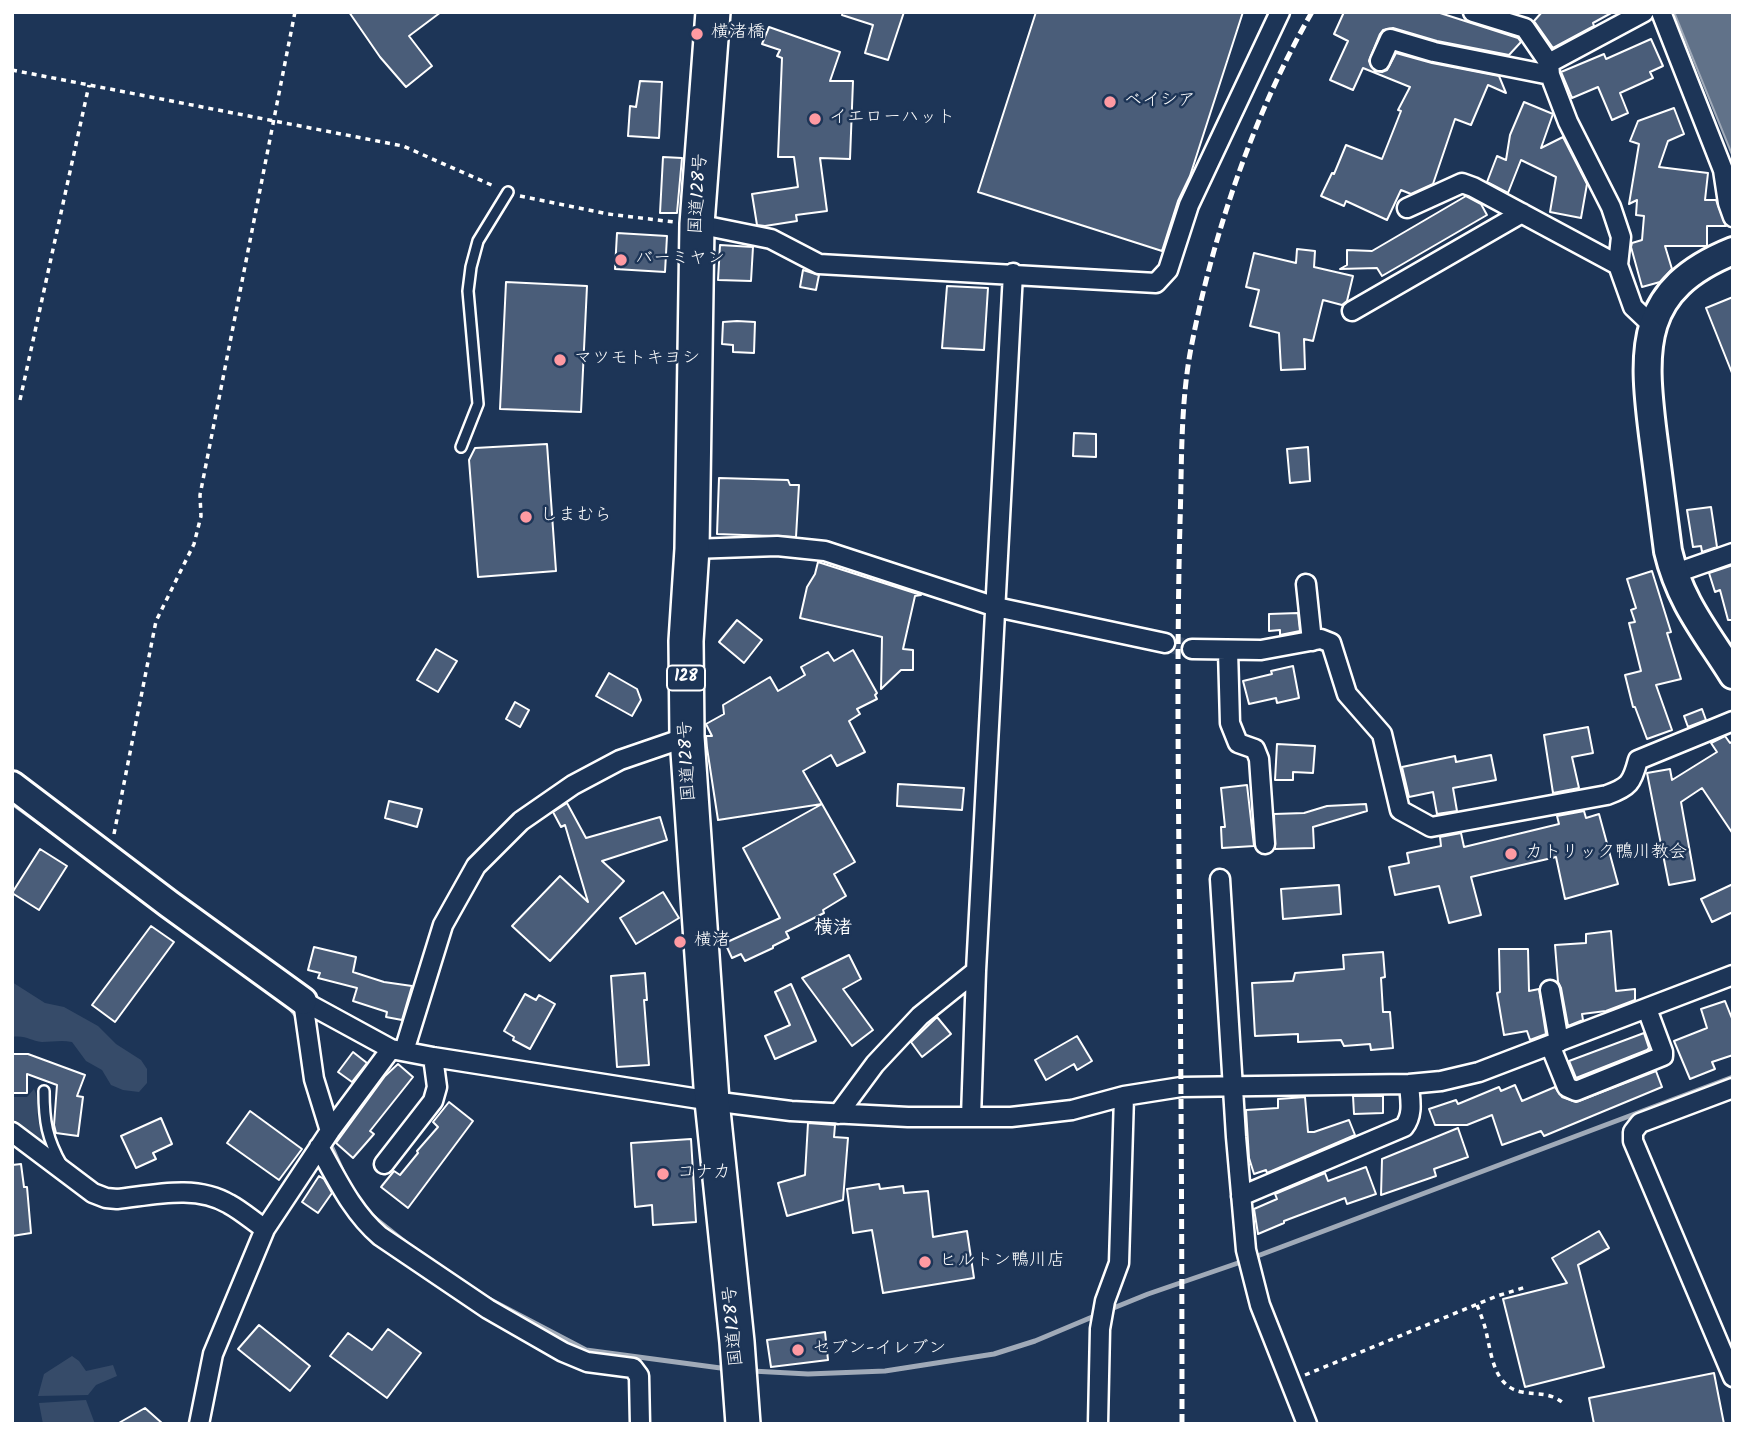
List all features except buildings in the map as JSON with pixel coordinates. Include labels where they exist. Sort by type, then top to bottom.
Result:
[{"type":"highway","name":"国道128号","points":[[713,12],[697,224],[692,549],[686,641],[687,737],[712,1101],[743,1424]]},
{"type":"street","points":[[697,224],[771,239],[819,264],[1156,282],[1168,270],[1189,205],[1280,12]]},
{"type":"street","points":[[1473,12],[1525,28],[1550,69],[1569,122],[1611,207],[1622,237],[1618,265],[1633,307],[1652,325]]},
{"type":"street","points":[[1380,61],[1390,39],[1434,52],[1550,69],[1623,16],[1644,12]]},
{"type":"street","points":[[1661,12],[1723,170],[1733,217]]},
{"type":"street","points":[[1407,208],[1462,183],[1618,265]]},
{"type":"street","points":[[1352,311],[1522,214]]},
{"type":"street","points":[[1733,251],[1711,260],[1678,284],[1660,306],[1652,325],[1646,380],[1673,574],[1685,601],[1733,675]]},
{"type":"street","points":[[971,1117],[976,971],[1013,273]]},
{"type":"street","points":[[692,549],[777,546],[825,551],[996,607],[1165,643]]},
{"type":"street","points":[[1673,574],[1733,553]]},
{"type":"street","points":[[1306,584],[1312,641]]},
{"type":"street","points":[[1192,649],[1261,650],[1321,639],[1331,643],[1347,694],[1382,734],[1399,810],[1431,827],[1624,789],[1633,778],[1638,760],[1733,721]]},
{"type":"street","points":[[1228,650],[1230,723],[1238,743],[1255,749],[1259,760],[1265,844]]},
{"type":"street","points":[[200,1424],[214,1354],[265,1229],[330,1131],[398,1050],[443,925],[476,866],[521,821],[573,785],[620,760],[687,737]]},
{"type":"street","points":[[12,785],[303,1001],[398,1050],[712,1101],[838,1115],[1010,1117],[1072,1110],[1124,1096],[1181,1087],[1409,1084],[1441,1081],[1479,1072],[1733,975]]},
{"type":"street","points":[[1220,879],[1245,1250],[1260,1305],[1307,1424]]},
{"type":"street","points":[[838,1115],[875,1063],[920,1016],[976,971]]},
{"type":"street","points":[[1550,990],[1555,1043],[1567,1087],[1576,1091],[1663,1056],[1647,1009]]},
{"type":"street","points":[[303,1001],[314,1079],[330,1131]]},
{"type":"street","points":[[384,1164],[433,1101],[437,1087],[433,1057]]},
{"type":"street","points":[[1241,1196],[1404,1127],[1411,1112],[1409,1084]]},
{"type":"street","points":[[1733,1088],[1640,1124],[1633,1132],[1633,1141],[1733,1377]]},
{"type":"street","points":[[1098,1424],[1100,1329],[1105,1301],[1119,1263],[1124,1096]]},
{"type":"street","points":[[12,1132],[93,1193],[106,1198],[180,1192],[204,1194],[228,1203],[265,1229]]},
{"type":"street","points":[[319,1147],[352,1206],[380,1236],[488,1309],[563,1352],[587,1362],[633,1368],[639,1376],[640,1424]]},
{"type":"lane","points":[[461,447],[478,404],[468,291],[471,267],[478,241],[508,192]]},
{"type":"lane","points":[[44,1091],[44,1121],[53,1149],[68,1175]]},
{"type":"path","points":[[109,859],[156,621],[194,544],[201,516],[200,495],[295,12]]},
{"type":"path","points":[[12,70],[402,146],[508,192],[533,200],[608,214],[697,224]]},
{"type":"path","points":[[20,400],[89,85]]},
{"type":"path","points":[[1290,1381],[1497,1296],[1526,1287]]},
{"type":"path","points":[[1477,1305],[1500,1379],[1514,1391],[1549,1394],[1563,1403]]},
{"type":"shaded area","points":[[1674,12],[1733,12],[1733,157]]},
{"type":"shaded area","points":[[12,982],[45,1003],[64,1007],[98,1026],[116,1044],[141,1060],[147,1069],[147,1083],[139,1092],[111,1085],[102,1070],[86,1061],[72,1042],[42,1042],[12,1037]]},
{"type":"shaded area","points":[[34,1089],[38,1120],[46,1147],[45,1152],[29,1154],[12,1147],[12,1097],[27,1097]]},
{"type":"shaded area","points":[[72,1356],[86,1371],[113,1365],[117,1376],[96,1385],[88,1395],[38,1396],[44,1374]]},
{"type":"shaded area","points":[[86,1400],[95,1424],[43,1424],[39,1403]]},
{"type":"waterway","points":[[12,803],[66,842]]},
{"type":"waterway","points":[[286,1003],[300,1020]]},
{"type":"waterway","points":[[1260,1255],[1733,1077]]},
{"type":"waterway","points":[[332,1148],[345,1177]]},
{"type":"waterway","points":[[367,1212],[406,1243]]},
{"type":"waterway","points":[[1106,1311],[1241,1262]]},
{"type":"waterway","points":[[483,1296],[586,1350],[728,1369]]},
{"type":"waterway","points":[[752,1371],[808,1374],[885,1371],[994,1354],[1035,1341],[1097,1315]]},
{"type":"tunnel","points":[[1165,643],[1192,649]]},
{"type":"railway","points":[[1182,1424],[1178,650],[1185,388],[1201,301],[1239,173],[1272,90],[1312,12]]},
{"type":"place","name":"横渚橋","points":[[697,34]]},
{"type":"place","name":"ベイシア","points":[[1110,102]]},
{"type":"place","name":"イエローハット","points":[[815,119]]},
{"type":"place","name":"バーミヤン","points":[[621,260]]},
{"type":"place","name":"マツモトキヨシ","points":[[560,360]]},
{"type":"place","name":"しまむら","points":[[526,517]]},
{"type":"place","name":"カトリック鴨川教会","points":[[1511,854]]},
{"type":"place","name":"横渚","points":[[680,942]]},
{"type":"place","name":"コナカ","points":[[663,1174]]},
{"type":"place","name":"ヒルトン鴨川店","points":[[925,1262]]},
{"type":"place","name":"セブン-イレブン","points":[[798,1350]]},
{"type":"district","name":"横渚","points":[[833,930]]}]
